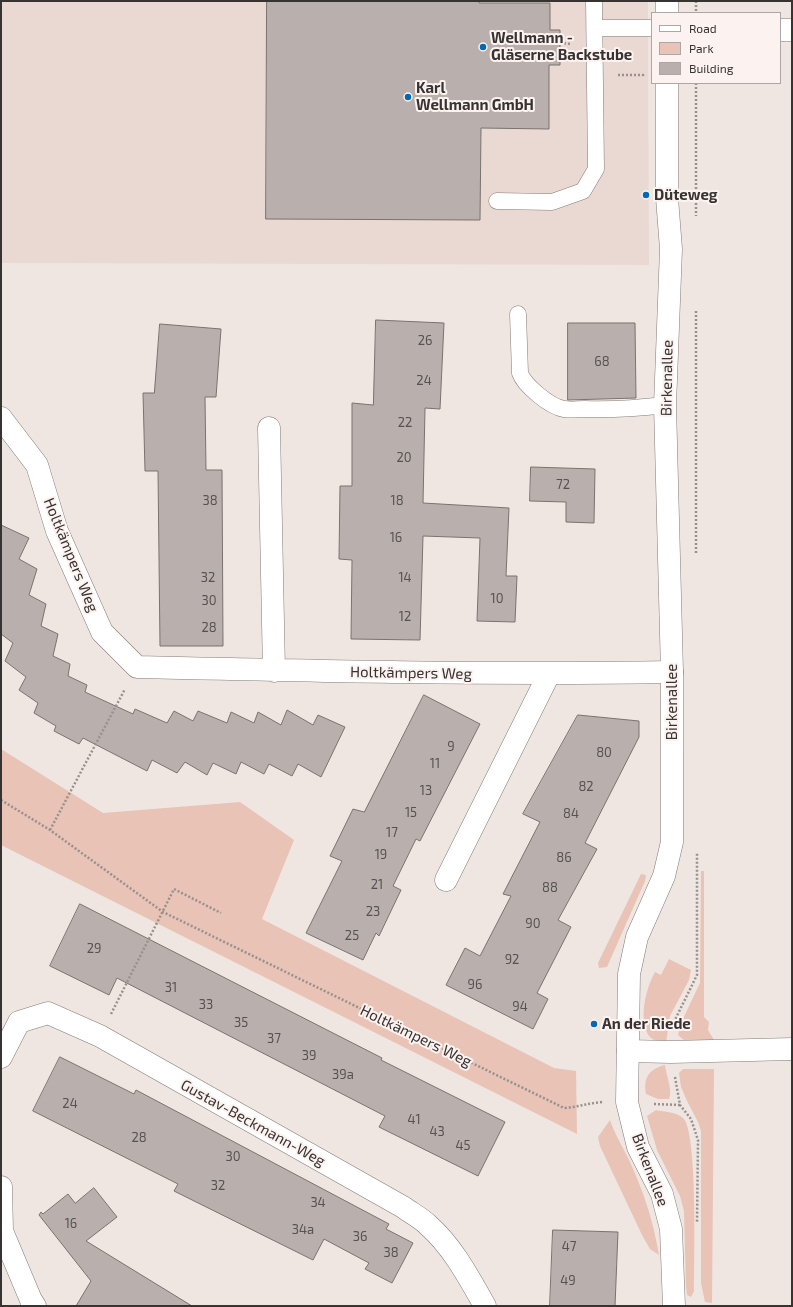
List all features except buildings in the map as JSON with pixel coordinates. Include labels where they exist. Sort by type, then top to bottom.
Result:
[{"type":"street","points":[[667,1],[667,12]]},
{"type":"street","points":[[781,30],[792,30]]},
{"type":"street","name":"Birkenallee","points":[[667,84],[667,198],[671,249],[665,405],[672,672],[672,842],[664,876],[637,937],[629,974],[627,1102],[638,1147],[662,1194],[671,1230],[674,1306]]},
{"type":"street","name":"Holtkämpers Weg","points":[[1,418],[37,465],[57,531],[102,632],[137,667],[274,672],[549,674],[672,672]]},
{"type":"street","points":[[269,428],[274,672]]},
{"type":"street","points":[[446,880],[549,674]]},
{"type":"street","name":"Gustav-Beckmann-Weg","points":[[1,1057],[19,1022],[48,1013],[100,1036],[403,1207],[428,1225],[450,1249],[485,1306]]},
{"type":"street","points":[[628,1051],[671,1052],[792,1049]]},
{"type":"street","points":[[1,1186],[2,1231],[30,1300],[35,1306]]},
{"type":"lane","points":[[497,201],[552,202],[583,191],[596,169],[594,1]]},
{"type":"lane","points":[[594,28],[651,28]]},
{"type":"lane","points":[[518,314],[520,373],[522,379],[526,385],[556,407],[563,409],[597,410],[665,405]]},
{"type":"path","points":[[696,1],[696,12]]},
{"type":"path","points":[[50,830],[137,667]]},
{"type":"path","name":"Holtkämpers Weg","points":[[1,800],[50,830],[163,912],[564,1108],[579,1107],[590,1102],[627,1102],[680,1105]]},
{"type":"path","points":[[100,1036],[174,889],[221,913]]},
{"type":"shaded area","points":[[1,1],[648,1],[649,265],[1,263]]},
{"type":"green space","points":[[1,749],[103,813],[240,802],[294,840],[262,919],[554,1068],[576,1071],[577,1134],[1,845]]},
{"type":"green space","points":[[701,871],[704,871],[704,1017],[709,1022],[708,1030],[714,1040],[685,1041],[678,1035],[680,1025],[700,983]]},
{"type":"green space","points":[[641,874],[646,875],[645,881],[607,967],[599,968],[598,963]]},
{"type":"green space","points":[[669,959],[691,970],[689,980],[670,1016],[666,1043],[659,1042],[649,1036],[644,1021],[644,1004],[655,972],[661,975]]},
{"type":"green space","points":[[665,1065],[670,1087],[670,1095],[669,1099],[658,1099],[646,1094],[645,1083],[651,1072]]},
{"type":"green space","points":[[683,1069],[714,1069],[712,1303],[705,1302],[701,1283],[701,1131],[681,1087],[679,1073]]},
{"type":"green space","points":[[656,1110],[674,1113],[680,1116],[683,1118],[688,1128],[691,1147],[694,1200],[694,1291],[691,1297],[687,1295],[686,1287],[684,1211],[680,1196],[657,1150],[647,1116]]},
{"type":"green space","points":[[610,1120],[644,1196],[651,1218],[659,1255],[650,1249],[642,1235],[600,1146],[598,1137]]},
{"type":"place","name":"Wellmann - Gläserne Backstube","points":[[483,47]]},
{"type":"place","name":"Karl Wellmann GmbH","points":[[408,97]]},
{"type":"place","name":"Düteweg","points":[[646,195]]},
{"type":"place","name":"An der Riede","points":[[594,1024]]}]
